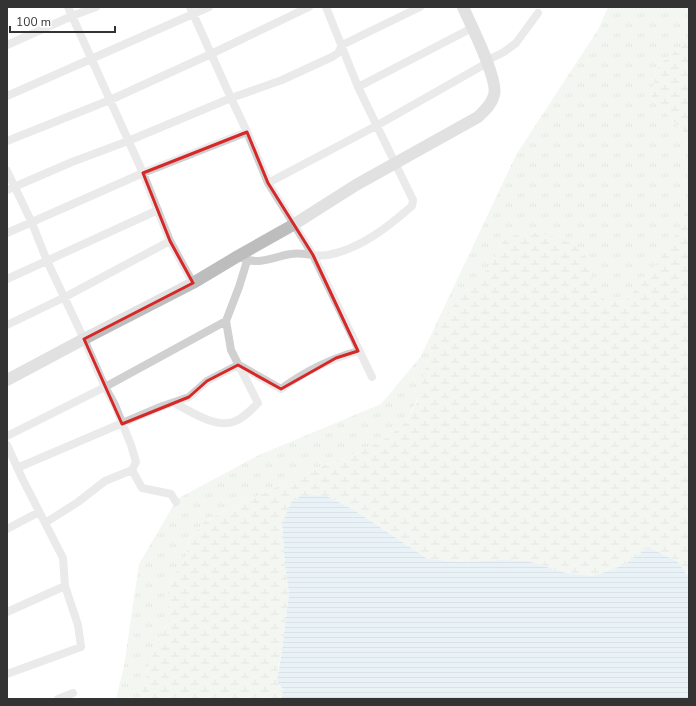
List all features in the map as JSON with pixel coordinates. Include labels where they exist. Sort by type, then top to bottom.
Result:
[{"type":"street","points":[[68,7],[143,173],[170,242],[193,283]]},
{"type":"street","points":[[7,45],[96,7]]},
{"type":"street","points":[[7,96],[191,11],[209,7]]},
{"type":"street","points":[[7,141],[110,100],[309,7]]},
{"type":"street","points":[[243,258],[264,261],[292,254],[327,255],[358,245],[384,228],[412,206],[413,200],[394,164],[358,87],[326,7]]},
{"type":"street","points":[[7,190],[72,162],[128,142],[230,98],[282,80],[332,57],[338,53],[342,45],[420,7]]},
{"type":"street","points":[[7,380],[84,338],[243,258],[356,185],[478,117],[488,107],[495,93],[492,77],[463,7]]},
{"type":"street","points":[[191,11],[247,132],[268,183],[313,255],[358,351],[372,377]]},
{"type":"street","points":[[268,183],[376,126],[504,52],[516,43],[538,13]]},
{"type":"street","points":[[358,87],[472,28]]},
{"type":"street","points":[[7,234],[143,173],[247,132]]},
{"type":"street","points":[[7,171],[32,223],[47,261],[84,338],[105,387],[115,405],[136,462],[132,470],[105,481],[78,502],[45,523]]},
{"type":"street","points":[[7,279],[158,210]]},
{"type":"street","points":[[7,325],[65,297],[170,242]]},
{"type":"street","points":[[174,403],[212,422],[233,422],[246,414],[258,403],[231,350],[226,321],[239,287],[243,258]]},
{"type":"street","points":[[7,436],[105,387],[226,321]]},
{"type":"street","points":[[238,365],[281,389],[308,371],[336,358],[358,351]]},
{"type":"street","points":[[17,468],[160,407],[189,397],[207,382],[238,365]]},
{"type":"street","points":[[7,445],[17,468],[63,558],[65,586],[78,626],[81,647],[7,674]]},
{"type":"street","points":[[132,470],[142,488],[171,494],[176,502]]},
{"type":"street","points":[[7,529],[39,512]]},
{"type":"street","points":[[7,612],[65,586]]},
{"type":"street","points":[[58,699],[74,692]]},
{"type":"highlighted area","points":[[247,132],[268,183],[313,255],[358,351],[336,358],[281,389],[238,365],[207,381],[189,397],[122,424],[84,339],[193,283],[170,241],[143,173]]},
{"type":"green space","points":[[610,7],[689,7],[689,39],[658,66],[651,97],[689,138],[689,200],[681,227],[665,253],[626,300],[608,303],[598,292],[502,242],[493,263],[463,294],[406,422],[388,437],[359,452],[319,467],[205,521],[190,538],[185,560],[168,584],[168,623],[154,649],[139,699],[116,699],[124,666],[139,564],[177,499],[259,455],[381,404],[421,356],[516,155],[599,28],[607,9]]},
{"type":"green space","points":[[689,39],[689,138],[651,97],[658,66]]},
{"type":"green space","points":[[689,200],[689,577],[677,561],[648,547],[624,565],[593,576],[566,573],[528,561],[502,560],[462,562],[428,559],[354,510],[328,496],[282,523],[285,566],[289,593],[278,670],[283,689],[281,699],[139,699],[154,649],[168,623],[168,584],[185,560],[190,538],[205,521],[319,467],[359,452],[388,437],[406,422],[417,402],[436,328],[463,294],[493,263],[502,242],[522,231],[549,235],[571,243],[585,255],[598,292],[608,303],[626,300],[664,254],[679,229]]},
{"type":"water","points":[[302,495],[327,496],[354,510],[428,559],[462,562],[502,560],[528,561],[566,573],[593,576],[624,565],[648,547],[677,561],[689,577],[689,699],[281,699],[283,689],[277,681],[289,593],[285,566],[282,523],[291,503]]}]
